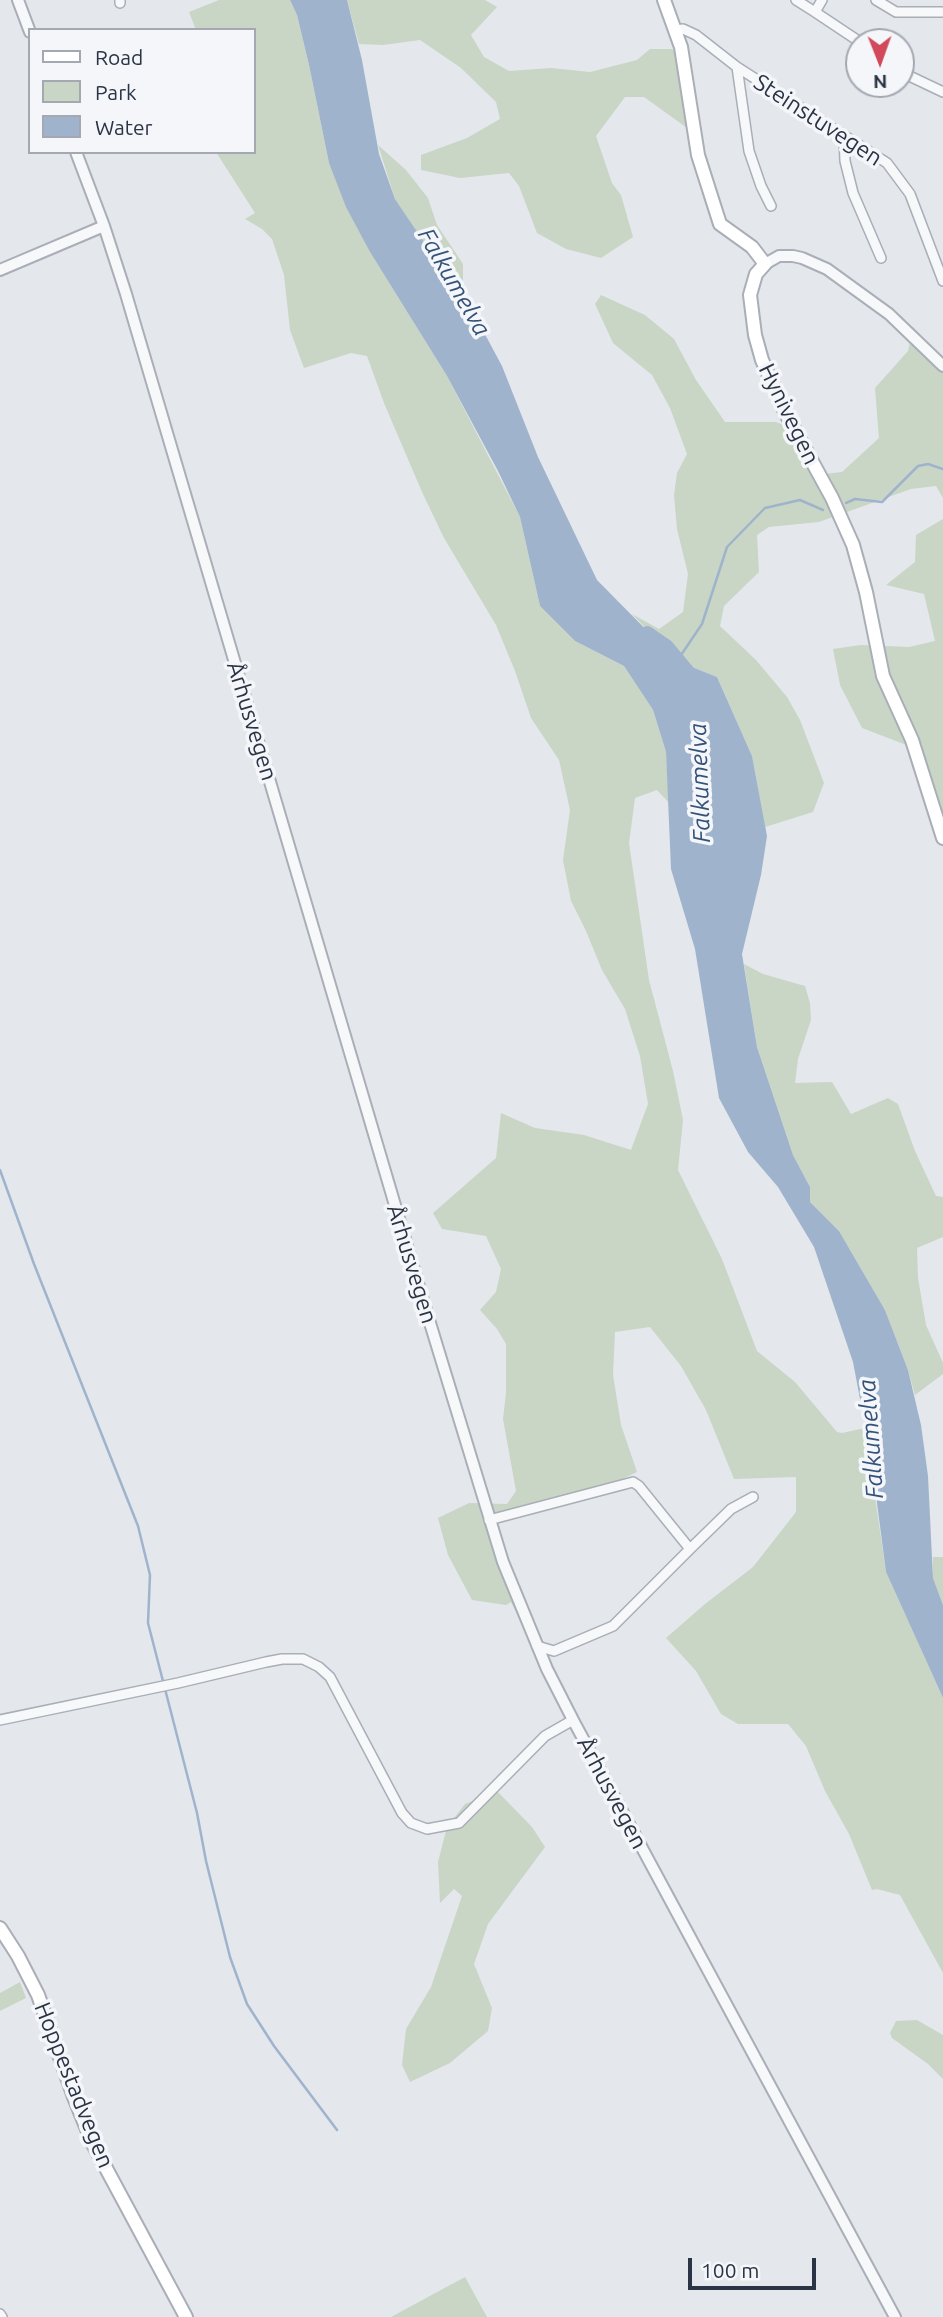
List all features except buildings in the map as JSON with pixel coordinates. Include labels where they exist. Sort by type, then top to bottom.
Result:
[{"type":"main road","points":[[664,0],[676,30],[686,69],[698,155],[720,224],[752,247],[765,264]]},
{"type":"main road","name":"Hynivegen","points":[[765,264],[756,274],[750,295],[755,335],[762,360],[785,412],[835,505],[853,545],[866,592],[883,676],[912,740],[943,838]]},
{"type":"main road","name":"Hoppestadvegen","points":[[0,1928],[38,1995],[93,2144],[186,2317]]},
{"type":"street","points":[[18,0],[28,28]]},
{"type":"street","points":[[796,0],[845,32]]},
{"type":"street","points":[[815,12],[822,0]]},
{"type":"street","points":[[876,0],[896,12],[943,12]]},
{"type":"street","name":"Steinstuvegen","points":[[676,30],[683,29],[696,34],[737,67],[878,156],[904,184],[915,204],[943,281]]},
{"type":"street","points":[[737,67],[750,151],[771,206]]},
{"type":"street","points":[[915,79],[943,92]]},
{"type":"street","points":[[844,135],[845,161],[852,193],[881,258]]},
{"type":"street","name":"Århusvegen","points":[[77,154],[126,294],[489,1520],[547,1669],[895,2317]]},
{"type":"street","points":[[0,270],[104,226]]},
{"type":"street","points":[[765,264],[779,256],[793,256],[827,269],[889,314],[943,366]]},
{"type":"street","points":[[489,1520],[633,1482],[690,1549]]},
{"type":"street","points":[[537,1646],[555,1651],[613,1626],[730,1509],[752,1497]]},
{"type":"street","points":[[547,1669],[555,1651]]},
{"type":"street","points":[[0,1720],[282,1659],[303,1659],[314,1664],[330,1678],[342,1696],[403,1815],[411,1823],[427,1829],[459,1823],[545,1736],[573,1720]]},
{"type":"green space","points":[[219,0],[290,0],[297,15],[309,65],[329,163],[370,252],[447,376],[520,517],[540,606],[575,641],[624,666],[653,710],[666,752],[669,803],[657,790],[635,798],[629,843],[649,980],[683,1120],[678,1170],[722,1259],[757,1351],[795,1382],[837,1432],[865,1428],[886,1572],[943,1698],[943,1973],[900,1895],[872,1890],[849,1834],[825,1791],[806,1746],[788,1724],[738,1724],[721,1714],[696,1671],[666,1638],[753,1567],[796,1512],[796,1477],[734,1479],[706,1410],[681,1366],[650,1327],[615,1332],[613,1375],[621,1425],[637,1472],[599,1490],[503,1513],[492,1524],[581,1741],[511,1602],[506,1605],[472,1600],[448,1555],[438,1518],[469,1503],[507,1504],[516,1491],[503,1419],[506,1344],[480,1310],[496,1292],[501,1269],[486,1236],[442,1229],[433,1213],[496,1158],[501,1113],[535,1128],[584,1135],[631,1150],[648,1104],[640,1056],[625,1009],[602,970],[571,901],[563,860],[570,810],[559,760],[531,718],[496,625],[444,538],[384,403],[367,356],[351,353],[304,368],[290,330],[284,275],[272,239],[245,219],[255,213],[217,154],[256,154],[256,28],[195,28],[189,12]]},
{"type":"green space","points":[[347,0],[485,0],[497,7],[471,35],[484,57],[509,71],[551,68],[590,72],[637,60],[650,49],[672,49],[678,53],[690,130],[644,97],[625,97],[596,136],[612,183],[621,195],[633,237],[601,258],[566,249],[537,233],[519,186],[509,173],[460,178],[421,170],[421,155],[467,138],[500,119],[496,102],[461,68],[420,40],[383,45],[359,44]]},
{"type":"green space","points":[[378,145],[406,170],[428,198],[437,225],[463,264],[463,301],[395,199]]},
{"type":"green space","points":[[601,295],[645,315],[674,339],[696,380],[725,422],[776,422],[798,431],[824,474],[842,472],[879,438],[875,388],[908,351],[913,327],[943,359],[943,498],[936,486],[911,489],[819,522],[769,527],[757,535],[759,572],[724,606],[720,626],[756,660],[787,697],[800,720],[824,783],[813,812],[765,827],[752,756],[717,677],[677,661],[632,614],[659,629],[683,612],[688,574],[677,529],[674,495],[677,473],[687,454],[670,408],[652,375],[613,343],[595,304]]},
{"type":"green space","points":[[943,519],[943,846],[909,746],[862,728],[840,685],[833,649],[861,645],[909,647],[935,641],[924,594],[886,585],[915,562],[916,535]]},
{"type":"green space","points":[[744,964],[763,974],[805,986],[811,1020],[798,1059],[795,1083],[832,1082],[851,1114],[888,1098],[898,1104],[915,1151],[936,1196],[943,1197],[943,1237],[917,1248],[918,1278],[926,1325],[943,1363],[943,1374],[915,1395],[885,1310],[839,1231],[810,1202],[810,1187],[793,1155],[757,1047]]},
{"type":"green space","points":[[933,1557],[943,1557],[943,1605],[933,1578]]},
{"type":"green space","points":[[497,1791],[532,1827],[545,1847],[488,1924],[474,1964],[492,2008],[488,2031],[450,2063],[410,2082],[402,2065],[406,2029],[431,1987],[462,1896],[454,1889],[440,1903],[438,1862],[447,1827],[465,1804]]},
{"type":"green space","points":[[20,1982],[26,1998],[0,2011],[0,1993]]},
{"type":"green space","points":[[917,2020],[943,2035],[943,2079],[928,2064],[892,2038],[890,2033],[896,2021]]},
{"type":"green space","points":[[465,2277],[487,2317],[391,2317]]},
{"type":"water","points":[[290,0],[347,0],[362,60],[379,154],[395,199],[480,325],[502,366],[538,457],[597,580],[677,661],[717,677],[752,756],[767,836],[761,875],[742,954],[757,1047],[793,1155],[810,1187],[810,1202],[839,1231],[885,1310],[908,1370],[921,1425],[928,1476],[933,1578],[943,1605],[943,1698],[886,1572],[871,1457],[853,1362],[814,1247],[778,1187],[748,1152],[719,1098],[695,949],[671,869],[666,752],[653,710],[624,666],[575,641],[540,606],[520,517],[498,471],[447,376],[370,252],[346,207],[329,163],[309,65],[297,15]]},
{"type":"waterway","points":[[846,503],[855,499],[882,502],[918,466],[928,464],[943,469]]},
{"type":"waterway","points":[[677,661],[702,624],[727,547],[765,508],[800,500],[823,510]]},
{"type":"waterway","name":"Falkumelva","points":[[647,634],[666,647],[691,677]]},
{"type":"waterway","points":[[0,1170],[34,1264],[138,1526],[150,1575],[148,1623],[197,1813],[230,1957],[247,2004],[274,2046],[337,2130]]}]
